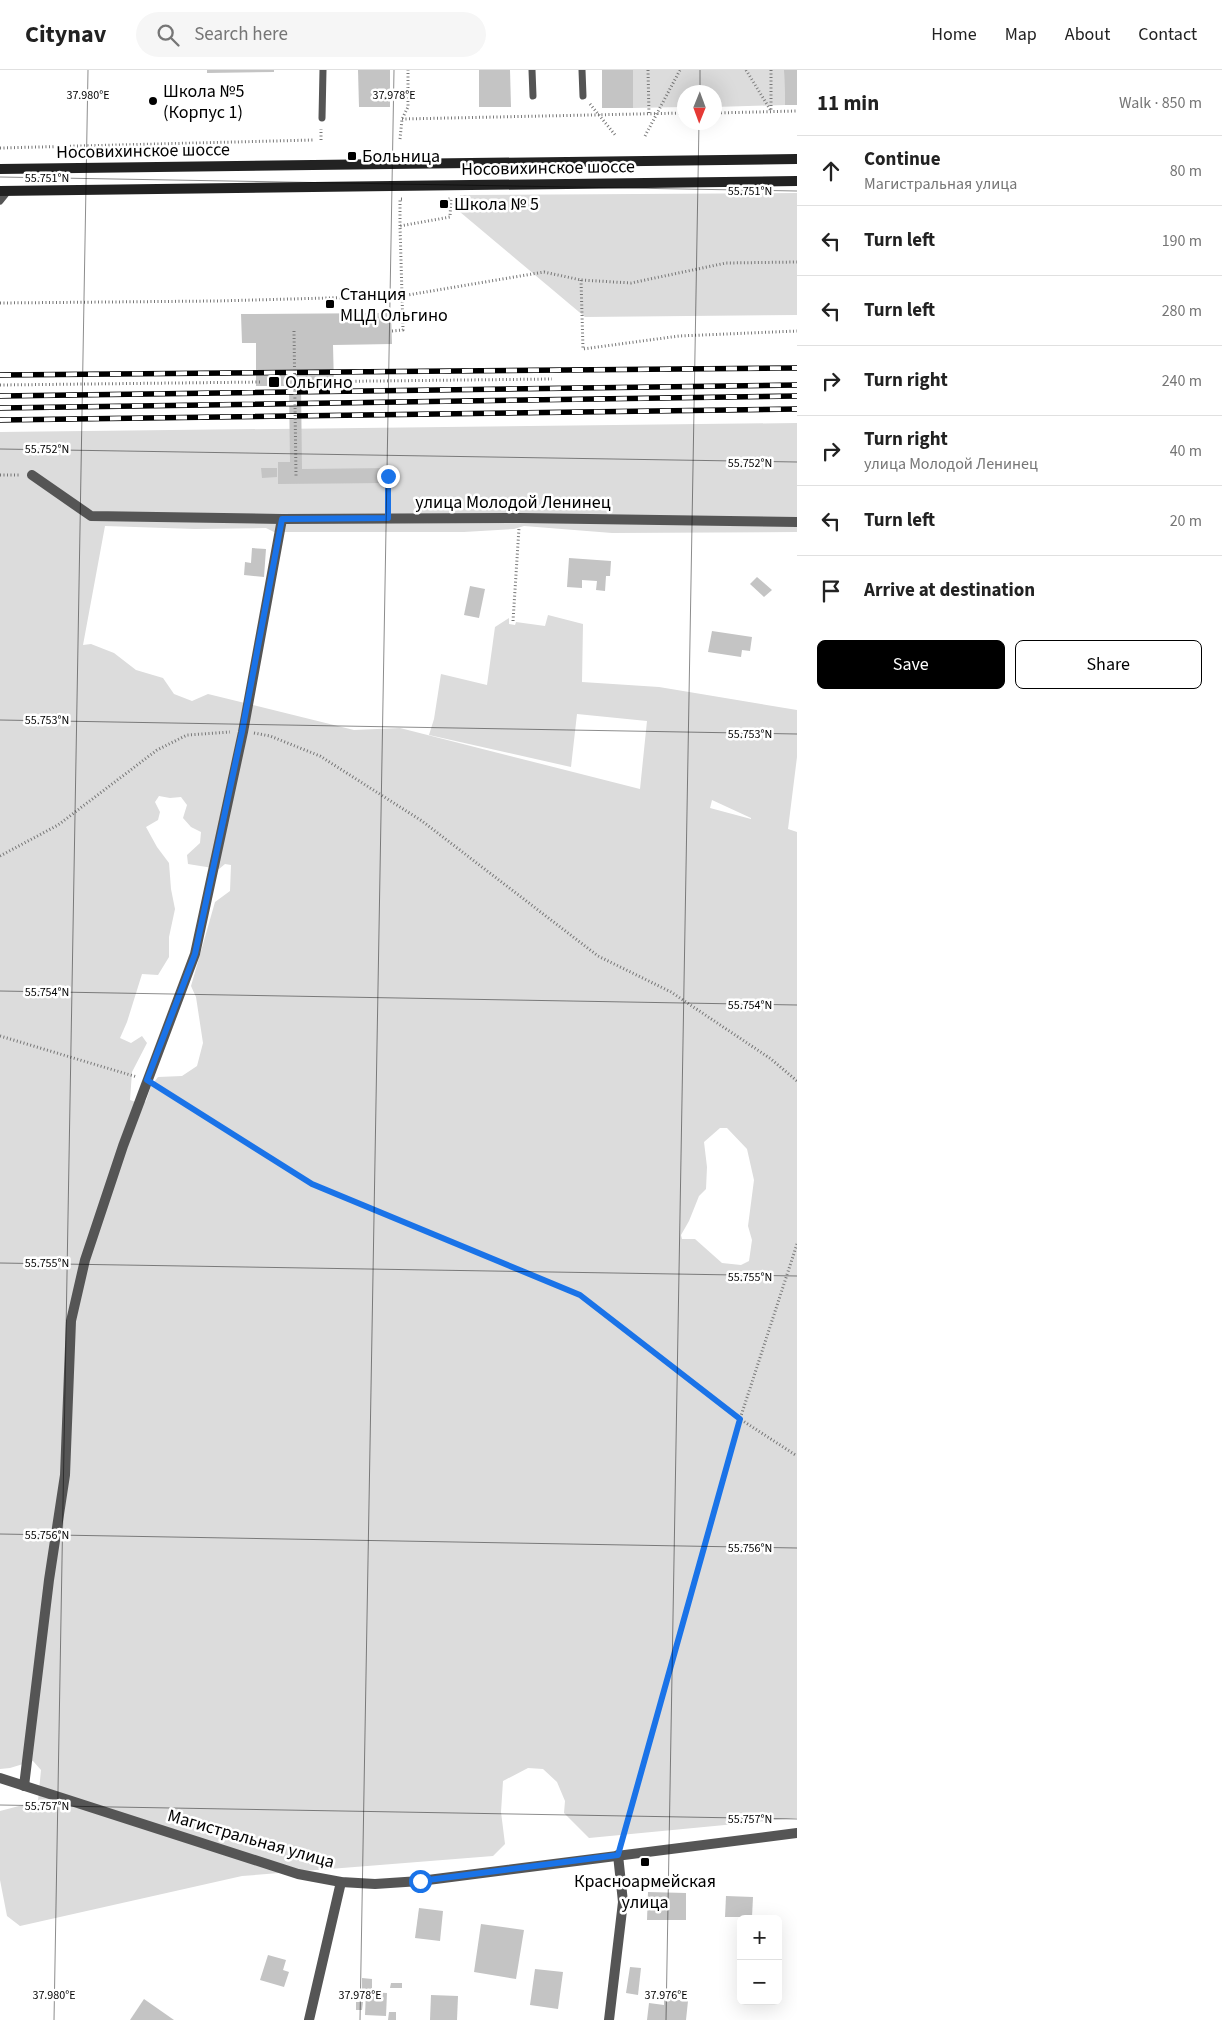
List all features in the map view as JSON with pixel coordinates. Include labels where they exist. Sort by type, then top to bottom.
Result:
[{"type":"main road","name":"Носовихинское шоссе","points":[[0,169],[797,159]]},
{"type":"main road","name":"Носовихинское шоссе","points":[[4,191],[797,181]]},
{"type":"street","name":"улица Молодой Ленинец","points":[[32,475],[92,516],[282,519],[520,518],[797,522]]},
{"type":"street","points":[[24,1786],[65,1475],[71,1321],[85,1260],[147,1080],[195,954],[242,732],[282,519]]},
{"type":"street","name":"Магистральная улица","points":[[0,1778],[298,1874],[341,1882],[375,1884],[420,1881],[797,1833]]},
{"type":"street","points":[[608,2020],[623,1902],[618,1855]]},
{"type":"street","points":[[309,2020],[341,1882]]},
{"type":"lane","points":[[322,118],[323,70]]},
{"type":"lane","points":[[532,70],[533,96]]},
{"type":"lane","points":[[582,70],[583,96]]},
{"type":"lane","points":[[0,201],[4,191]]},
{"type":"path","points":[[400,139],[402,118],[408,107],[408,70]]},
{"type":"path","points":[[648,70],[649,114]]},
{"type":"path","points":[[645,136],[680,70]]},
{"type":"path","points":[[746,70],[771,111]]},
{"type":"path","points":[[771,70],[771,111]]},
{"type":"path","points":[[583,96],[616,136]]},
{"type":"path","points":[[722,112],[797,111]]},
{"type":"path","points":[[402,118],[677,113]]},
{"type":"path","points":[[0,148],[313,140]]},
{"type":"path","points":[[392,331],[403,330],[400,199]]},
{"type":"path","points":[[400,226],[450,217],[451,199]]},
{"type":"path","points":[[0,303],[216,301],[402,296],[544,272],[581,280],[631,283],[726,263],[797,262]]},
{"type":"path","points":[[581,280],[583,349],[679,336],[797,331]]},
{"type":"path","points":[[294,331],[296,476]]},
{"type":"path","points":[[289,382],[552,379]]},
{"type":"path","points":[[0,385],[262,382]]},
{"type":"path","points":[[0,475],[32,475]]},
{"type":"path","points":[[388,476],[388,518]]},
{"type":"path","points":[[513,620],[520,518]]},
{"type":"path","points":[[0,856],[58,824],[157,750],[187,734],[242,732],[270,736],[320,756],[422,821],[598,956],[671,992],[771,1060],[797,1081]]},
{"type":"path","points":[[0,1036],[147,1080],[312,1184],[580,1295],[740,1419],[797,1456]]},
{"type":"path","points":[[618,1855],[740,1419],[797,1244]]},
{"type":"shaded area","points":[[633,70],[784,70],[785,105],[722,107],[722,85],[677,85],[677,107],[633,108]]},
{"type":"shaded area","points":[[797,193],[797,315],[585,317],[460,212],[460,195]]},
{"type":"shaded area","points":[[797,423],[797,532],[612,533],[524,526],[514,529],[464,532],[274,532],[266,528],[195,529],[105,526],[83,645],[91,644],[114,653],[136,670],[163,678],[174,694],[192,701],[208,694],[354,730],[400,728],[640,789],[647,721],[577,714],[571,767],[429,735],[434,719],[441,674],[487,685],[495,627],[509,618],[509,624],[515,625],[516,622],[545,626],[548,615],[583,624],[582,682],[659,687],[797,710],[797,757],[788,829],[797,832],[797,1818],[589,1838],[564,1813],[565,1801],[557,1782],[543,1769],[528,1768],[503,1781],[501,1812],[505,1844],[493,1856],[242,1876],[20,1926],[7,1916],[0,1880],[0,1811],[38,1801],[41,1770],[33,1761],[0,1769],[0,432]],"holes":[[[159,796],[181,797],[187,805],[183,818],[191,827],[201,832],[200,843],[187,855],[188,864],[219,869],[225,864],[231,865],[230,891],[215,902],[191,986],[196,997],[203,1043],[197,1066],[182,1076],[158,1077],[151,1086],[146,1101],[141,1104],[130,1100],[132,1072],[147,1043],[142,1036],[131,1043],[120,1038],[142,974],[158,975],[169,957],[169,937],[175,909],[169,863],[146,827],[158,820],[160,812],[155,802]],[[712,800],[751,818],[751,819],[710,808]],[[720,1128],[727,1128],[747,1149],[754,1180],[748,1226],[752,1240],[749,1261],[741,1265],[722,1263],[695,1239],[682,1239],[681,1235],[699,1196],[706,1189],[707,1167],[704,1142]]]},
{"type":"building","points":[[207,70],[274,70],[274,72],[207,73]]},
{"type":"building","points":[[358,70],[390,70],[390,107],[359,107]]},
{"type":"building","points":[[479,70],[510,70],[511,107],[479,107]]},
{"type":"building","points":[[602,70],[633,70],[633,108],[602,108]]},
{"type":"building","points":[[784,70],[797,70],[797,105],[785,105]]},
{"type":"building","points":[[391,313],[392,344],[333,345],[334,386],[301,386],[302,469],[388,468],[388,483],[278,484],[278,462],[290,462],[289,386],[256,386],[256,343],[242,343],[241,314]]},
{"type":"building","points":[[261,468],[277,468],[277,477],[262,478]]},
{"type":"building","points":[[252,548],[266,549],[264,577],[244,575],[245,562],[251,563]]},
{"type":"building","points":[[569,558],[611,561],[610,576],[606,576],[605,591],[596,590],[597,581],[582,580],[582,588],[567,587]]},
{"type":"building","points":[[757,577],[772,590],[764,597],[750,584]]},
{"type":"building","points":[[470,586],[485,589],[479,618],[464,615]]},
{"type":"building","points":[[712,631],[752,637],[750,651],[742,650],[741,657],[708,652]]},
{"type":"building","points":[[648,1892],[686,1893],[686,1920],[647,1920]]},
{"type":"building","points":[[726,1896],[753,1897],[752,1915],[725,1917]]},
{"type":"building","points":[[419,1908],[443,1911],[440,1941],[415,1938]]},
{"type":"building","points":[[481,1924],[524,1930],[516,1979],[474,1972]]},
{"type":"building","points":[[268,1955],[286,1960],[283,1970],[289,1972],[284,1987],[260,1980]]},
{"type":"building","points":[[630,1967],[641,1968],[638,1995],[626,1993]]},
{"type":"building","points":[[535,1969],[563,1972],[558,2009],[530,2005]]},
{"type":"building","points":[[362,1978],[372,1979],[372,1989],[362,1989]]},
{"type":"building","points":[[391,1983],[402,1983],[402,1988],[390,1988]]},
{"type":"building","points":[[366,1992],[387,1993],[386,2016],[365,2015]]},
{"type":"building","points":[[431,1995],[458,1996],[457,2020],[430,2020]]},
{"type":"building","points":[[664,1998],[688,2001],[686,2020],[647,2020],[649,2003],[664,2005]]},
{"type":"building","points":[[144,1999],[174,2020],[130,2020]]},
{"type":"building","points":[[356,2002],[363,2002],[362,2010],[356,2010]]},
{"type":"building","points":[[389,2012],[396,2012],[396,2020],[388,2020]]},
{"type":"railway","points":[[0,375],[797,368]]},
{"type":"railway","points":[[0,396],[797,385]]},
{"type":"railway","points":[[0,408],[797,396]]},
{"type":"railway","points":[[0,420],[797,409]]},
{"type":"place","name":"Школа №5 (Корпус 1)","points":[[153,101]]},
{"type":"place","name":"Больница","points":[[352,156]]},
{"type":"place","name":"Школа № 5","points":[[444,204]]},
{"type":"place","name":"Станция МЦД Ольгино","points":[[330,304]]},
{"type":"place","name":"Ольгино","points":[[274,382]]},
{"type":"place","name":"Красноармейская улица","points":[[645,1862]]},
{"type":"route","points":[[388,476],[388,518],[282,519],[242,732],[195,954],[147,1080],[312,1184],[580,1295],[740,1419],[618,1855],[420,1881]]}]
